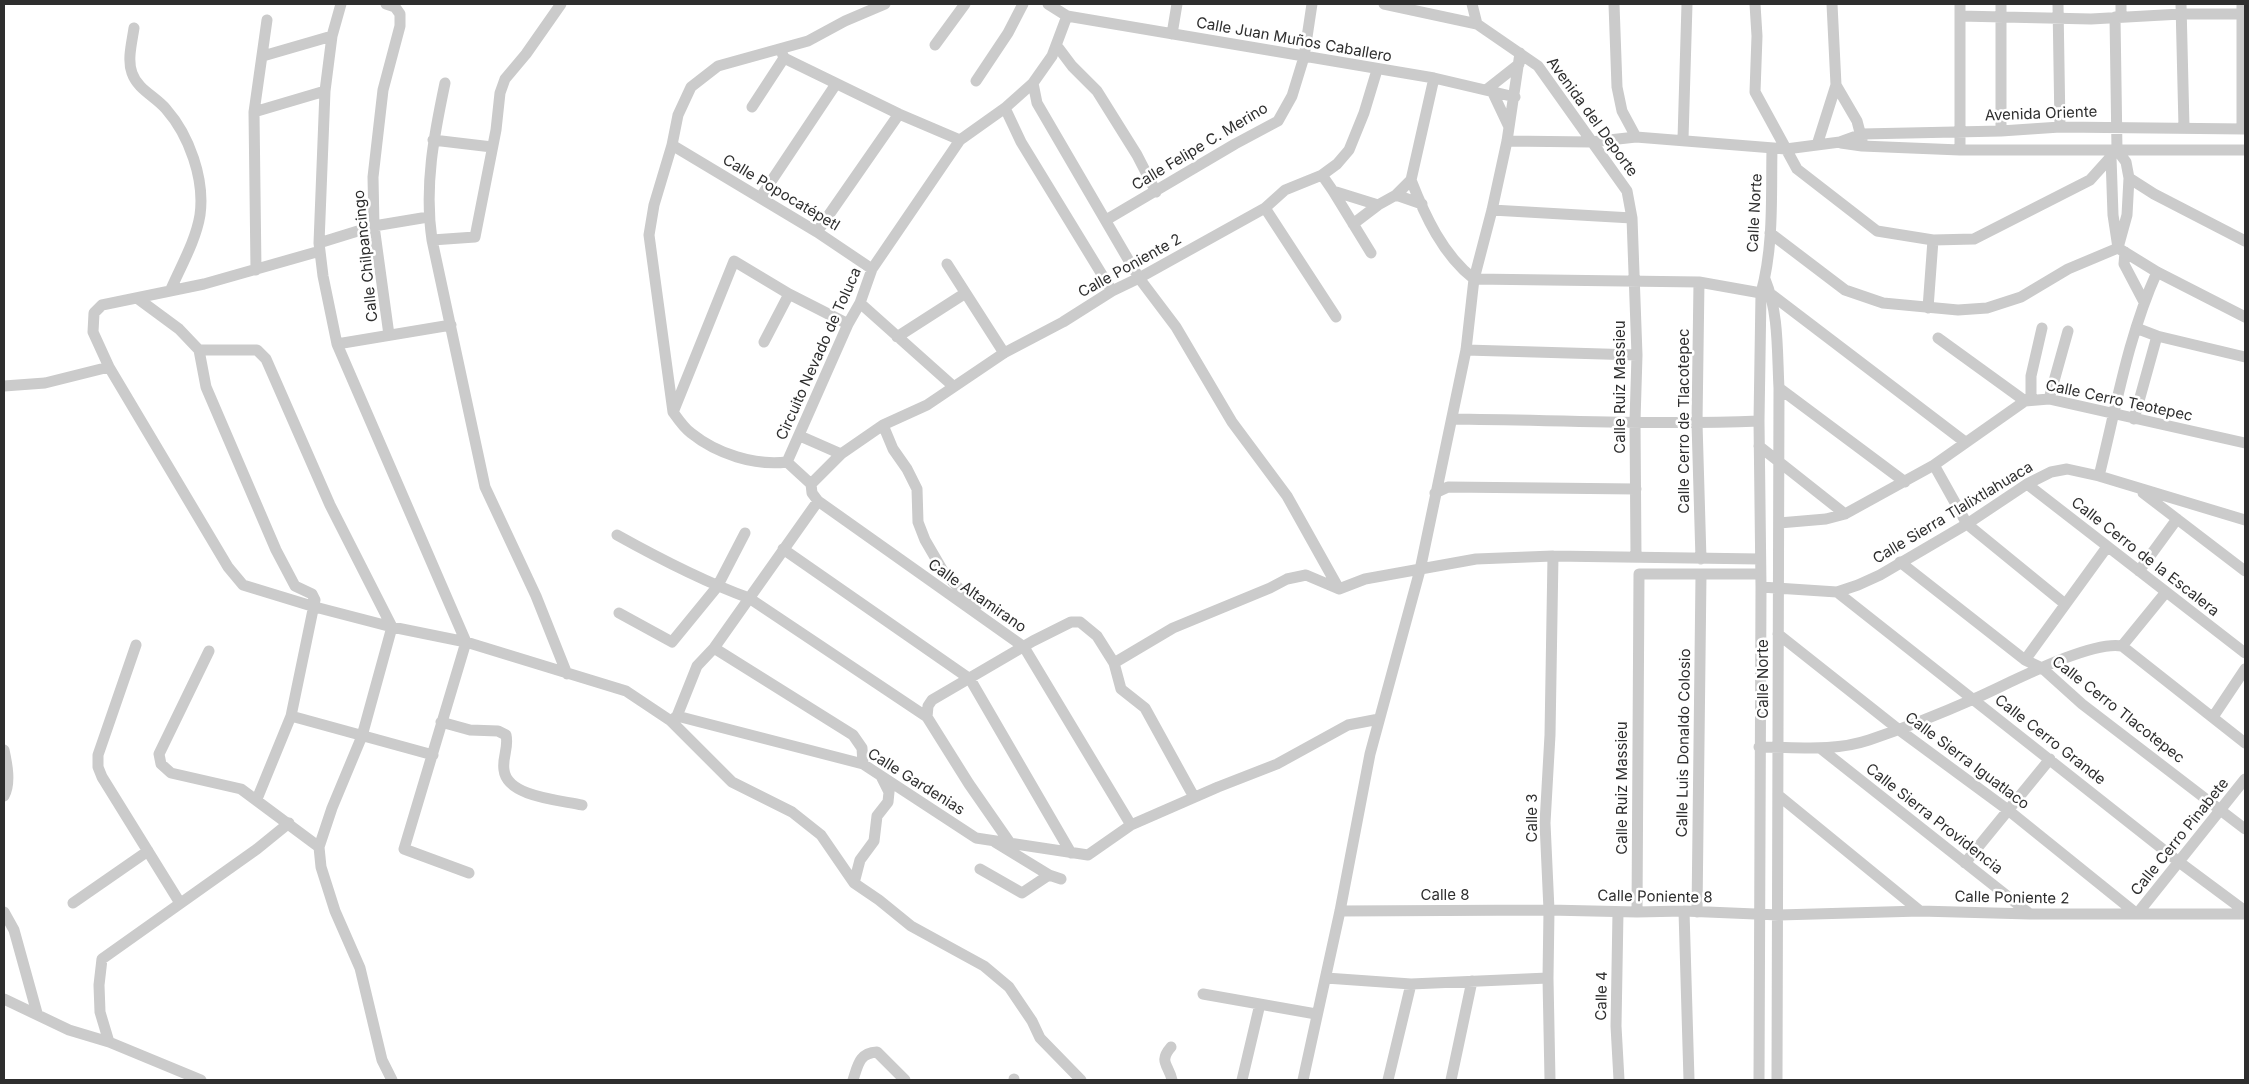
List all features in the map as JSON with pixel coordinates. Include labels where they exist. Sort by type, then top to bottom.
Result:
[{"type":"street","points":[[340,4],[332,36],[325,91],[319,247],[337,344],[466,642],[404,849],[469,872]]},
{"type":"street","name":"Calle Chilpancingo","points":[[386,4],[395,7],[400,14],[400,26],[382,90],[373,177],[374,226],[390,335]]},
{"type":"street","points":[[432,240],[475,237],[496,130],[500,93],[505,79],[526,54],[560,4]]},
{"type":"street","points":[[752,107],[783,54],[845,21],[885,4]]},
{"type":"street","points":[[934,45],[964,4]]},
{"type":"street","points":[[976,80],[1008,33],[1023,4]]},
{"type":"street","points":[[672,412],[649,235],[654,205],[672,144],[678,115],[691,87],[718,66],[761,53],[783,54],[836,84],[960,140],[1005,108],[1033,82],[1056,46],[1067,16],[1048,4]]},
{"type":"street","points":[[1172,34],[1177,4]]},
{"type":"street","name":"Calle Felipe C. Merino","points":[[1106,220],[1278,120],[1292,96],[1304,57],[1312,4]]},
{"type":"street","points":[[1384,4],[1477,24],[1472,4]]},
{"type":"street","points":[[1614,4],[1617,87],[1622,111],[1636,137]]},
{"type":"street","points":[[1683,139],[1687,4]]},
{"type":"street","points":[[1755,4],[1757,36],[1755,92],[1798,169],[1877,231],[1933,240],[1974,239],[2090,180],[2114,154]]},
{"type":"street","points":[[1817,145],[1836,84],[1832,4]]},
{"type":"street","points":[[2001,4],[2001,131]]},
{"type":"street","points":[[2058,4],[2060,126]]},
{"type":"street","points":[[2121,4],[2118,16],[2113,215],[2126,252],[2157,272],[2245,317]]},
{"type":"street","points":[[2181,9],[2184,127]]},
{"type":"street","points":[[1960,150],[1960,10],[2001,17],[2091,19],[2181,9],[2242,9],[2244,129]]},
{"type":"street","name":"Calle Juan Muños Caballero","points":[[1067,16],[1377,70],[1434,78],[1515,97]]},
{"type":"street","points":[[256,270],[254,112],[267,20]]},
{"type":"street","name":"Avenida del Deporte","points":[[1477,24],[1519,59],[1538,66],[1627,191],[1632,218]]},
{"type":"street","points":[[134,28],[130,53],[132,72],[139,86],[166,108],[183,130],[202,195],[200,216],[194,235],[171,289]]},
{"type":"street","points":[[262,56],[332,36]]},
{"type":"street","points":[[1056,46],[1072,66],[1097,91],[1137,155],[1156,192]]},
{"type":"street","points":[[1509,127],[1489,90],[1519,59]]},
{"type":"street","points":[[1303,1080],[1340,911],[1370,754],[1420,570],[1452,419],[1466,350],[1474,279],[1507,141],[1515,97],[1519,59]]},
{"type":"street","name":"Calle Poniente 2","points":[[812,484],[841,454],[883,425],[927,405],[1004,353],[1063,322],[1112,291],[1265,208],[1285,190],[1322,175],[1337,164],[1349,150],[1364,113],[1377,70]]},
{"type":"street","points":[[1353,224],[1378,205],[1396,195],[1411,180],[1434,78]]},
{"type":"street","points":[[1033,82],[1037,103],[1139,278],[1176,327],[1232,422],[1287,496],[1339,589]]},
{"type":"street","points":[[445,83],[433,140],[429,174],[428,217],[467,410],[485,487],[536,596],[567,674]]},
{"type":"street","points":[[760,198],[836,84]]},
{"type":"street","points":[[1836,84],[1862,134],[1862,146]]},
{"type":"street","points":[[254,112],[325,91]]},
{"type":"street","points":[[1005,108],[1020,142],[1112,291]]},
{"type":"street","points":[[817,232],[899,114]]},
{"type":"street","name":"Avenida Oriente","points":[[1507,141],[1591,142],[1636,137],[1786,148],[1840,142],[1862,134],[2001,131],[2060,126],[2244,129]]},
{"type":"street","points":[[433,140],[492,146]]},
{"type":"street","name":"Circuito Nevado de Toluca","points":[[672,412],[690,432],[708,444],[733,455],[770,464],[788,462],[848,324],[860,303],[872,269],[960,140]]},
{"type":"street","name":"Avenida Oriente","points":[[1840,142],[1862,146],[2114,154],[2245,150]]},
{"type":"street","name":"Calle Popocatépetl","points":[[672,144],[817,232],[872,269]]},
{"type":"street","name":"Calle Norte","points":[[1772,148],[1770,233],[1765,279],[1779,388],[1779,915],[1777,1080]]},
{"type":"street","points":[[2232,150],[2245,157]]},
{"type":"street","points":[[2114,154],[2126,162],[2129,178],[2124,264],[2144,302]]},
{"type":"street","points":[[1322,175],[1372,253]]},
{"type":"street","points":[[2129,178],[2154,194],[2245,241]]},
{"type":"street","points":[[1411,180],[1442,244],[1460,268],[1474,279],[1699,282],[1766,294],[1965,442]]},
{"type":"street","points":[[1333,191],[1378,205]]},
{"type":"street","points":[[1396,195],[1422,204]]},
{"type":"street","points":[[1265,208],[1336,316]]},
{"type":"street","points":[[1492,210],[1632,218]]},
{"type":"street","points":[[428,217],[374,226],[256,270],[204,284],[171,289],[102,305],[94,313],[93,332],[109,366],[228,567],[243,585],[315,607],[392,627],[466,642],[626,691],[674,718],[732,782],[792,812],[821,835],[854,883],[911,926],[984,966],[1009,987],[1032,1021],[1040,1038],[1081,1080]]},
{"type":"street","name":"Calle Ruiz Massieu","points":[[1632,218],[1637,354],[1635,421],[1636,556]]},
{"type":"street","points":[[1770,233],[1844,290],[1883,302],[1958,310],[1987,308],[2021,297],[2068,269],[2126,252]]},
{"type":"street","points":[[1928,308],[1933,240]]},
{"type":"street","points":[[672,412],[734,261],[789,294],[848,324]]},
{"type":"street","points":[[947,264],[964,294],[1004,353]]},
{"type":"street","points":[[2099,476],[2136,328],[2144,302],[2157,272]]},
{"type":"street","name":"Calle Cerro de Tlacotepec","points":[[1699,282],[1697,423],[1702,559]]},
{"type":"street","points":[[764,342],[789,294]]},
{"type":"street","points":[[897,337],[964,294]]},
{"type":"street","name":"Calle Norte","points":[[1759,1080],[1761,587],[1759,421],[1766,294]]},
{"type":"street","points":[[137,298],[179,329],[199,350],[206,387],[276,550],[296,586],[312,594],[315,600],[292,716],[257,799]]},
{"type":"street","points":[[860,303],[953,386]]},
{"type":"street","points":[[337,344],[451,325]]},
{"type":"street","points":[[1938,338],[2028,400],[2031,376],[2042,328]]},
{"type":"street","points":[[2136,328],[2157,336],[2245,357]]},
{"type":"street","points":[[2049,399],[2068,331]]},
{"type":"street","points":[[2134,419],[2157,336]]},
{"type":"street","points":[[199,350],[257,350],[266,359],[330,505],[392,627],[362,736],[332,808],[319,847],[320,867],[335,911],[360,968],[382,1060],[392,1080]]},
{"type":"street","points":[[1466,350],[1637,354]]},
{"type":"street","points":[[4,386],[44,383],[109,366]]},
{"type":"street","points":[[1779,388],[1905,482]]},
{"type":"street","name":"Calle Cerro Teotepec","points":[[1779,523],[1844,514],[1934,465],[2028,400],[2049,399],[2245,443]]},
{"type":"street","points":[[1452,419],[1697,423],[1759,421]]},
{"type":"street","points":[[883,425],[893,449],[918,489],[918,522],[925,540],[942,571],[976,607],[1028,644]]},
{"type":"street","points":[[800,436],[841,454]]},
{"type":"street","points":[[1759,446],[1779,464],[1844,514]]},
{"type":"street","points":[[674,718],[697,666],[714,648],[818,501],[812,493],[812,484],[788,462]]},
{"type":"street","points":[[1934,465],[1967,524],[2065,604]]},
{"type":"street","name":"Calle Sierra Tlalixtlahuaca","points":[[1761,587],[1779,590],[1836,592],[1858,585],[1967,524],[2027,484],[2051,472],[2067,469],[2099,476],[2245,520]]},
{"type":"street","name":"Calle Cerro de la Escalera","points":[[2027,484],[2245,653]]},
{"type":"street","points":[[1435,493],[1448,487],[1636,489]]},
{"type":"street","points":[[2138,489],[2245,571]]},
{"type":"street","name":"Calle Altamirano","points":[[818,501],[1028,644],[1130,825]]},
{"type":"street","points":[[2139,571],[2177,519]]},
{"type":"street","points":[[619,613],[672,642],[717,587],[745,533]]},
{"type":"street","points":[[617,535],[678,569],[717,587],[749,598],[927,717],[969,784],[1010,842]]},
{"type":"street","points":[[2025,660],[2107,547]]},
{"type":"street","points":[[783,549],[970,679],[1071,854]]},
{"type":"street","points":[[1114,663],[1173,628],[1270,588],[1286,579],[1306,575],[1339,589],[1365,579],[1476,559],[1553,556],[1760,559]]},
{"type":"street","name":"Calle 3","points":[[1550,1080],[1549,910],[1545,823],[1550,735],[1553,556]]},
{"type":"street","name":"Calle Cerro Tlacotepec","points":[[1900,562],[2025,660],[2042,668],[2082,704],[2245,828]]},
{"type":"street","name":"Calle Ruiz Massieu","points":[[1637,912],[1639,574],[1701,575]]},
{"type":"street","points":[[1701,575],[1760,574]]},
{"type":"street","name":"Calle Luis Donaldo Colosio","points":[[1697,912],[1701,575]]},
{"type":"street","name":"Calle Cerro Grande","points":[[1836,592],[2245,912]]},
{"type":"street","points":[[2122,646],[2166,592]]},
{"type":"street","points":[[927,717],[928,706],[932,700],[1028,644],[1071,622],[1080,622],[1097,636],[1114,663],[1121,689],[1145,708],[1194,797]]},
{"type":"street","name":"Calle Sierra Iguatlaco","points":[[1778,634],[1898,728],[2008,810],[2137,914]]},
{"type":"street","points":[[1759,747],[1830,748],[1868,740],[1974,699],[2042,668],[2092,649],[2112,644],[2122,646],[2245,743]]},
{"type":"street","points":[[136,645],[98,755],[98,767],[102,777],[180,903]]},
{"type":"street","points":[[714,648],[853,734],[862,748],[863,764]]},
{"type":"street","points":[[209,651],[159,754],[160,764],[171,773],[242,788],[319,847]]},
{"type":"street","points":[[2213,717],[2245,669]]},
{"type":"street","points":[[292,716],[433,755]]},
{"type":"street","name":"Calle Gardenias","points":[[674,718],[863,764],[976,838],[1088,856],[1130,825]]},
{"type":"street","points":[[1130,825],[1277,764],[1348,725],[1379,719]]},
{"type":"street","points":[[441,722],[470,730],[498,731],[506,735],[508,744],[504,770],[510,784],[520,792],[582,805]]},
{"type":"street","name":"Calle Sierra Providencia","points":[[1820,748],[2030,914]]},
{"type":"street","points":[[4,750],[7,791],[4,796]]},
{"type":"street","points":[[1965,863],[2050,759]]},
{"type":"street","points":[[854,883],[860,860],[874,841],[877,816],[888,802],[889,792],[880,774]]},
{"type":"street","name":"Calle Cerro Pinabete","points":[[2137,914],[2245,779]]},
{"type":"street","points":[[1778,795],[1920,911]]},
{"type":"street","points":[[109,1042],[100,1012],[98,985],[102,959],[257,849],[289,823]]},
{"type":"street","points":[[992,840],[1049,875],[1061,879]]},
{"type":"street","points":[[73,902],[148,851]]},
{"type":"street","points":[[980,869],[1022,893],[1049,875]]},
{"type":"street","name":"Calle 8","points":[[1340,911],[1549,910]]},
{"type":"street","name":"Calle Poniente 8","points":[[1549,910],[1684,911],[1779,915]]},
{"type":"street","points":[[1684,911],[1689,1080]]},
{"type":"street","name":"Calle Poniente 2","points":[[1779,915],[1920,911],[2030,914],[2245,912]]},
{"type":"street","points":[[4,912],[14,930],[37,1013]]},
{"type":"street","name":"Calle 4","points":[[1618,912],[1616,1026],[1619,1080]]},
{"type":"street","points":[[1326,978],[1411,984],[1548,978]]},
{"type":"street","points":[[1451,1080],[1472,980]]},
{"type":"street","points":[[1388,1080],[1411,984]]},
{"type":"street","points":[[1203,994],[1316,1014]]},
{"type":"street","points":[[4,999],[37,1013],[69,1030],[109,1042],[201,1080]]},
{"type":"street","points":[[1242,1080],[1260,1004]]},
{"type":"street","points":[[1170,1047],[1165,1054],[1164,1062],[1172,1080]]},
{"type":"street","points":[[853,1080],[860,1058],[868,1052],[877,1052],[905,1080]]}]
